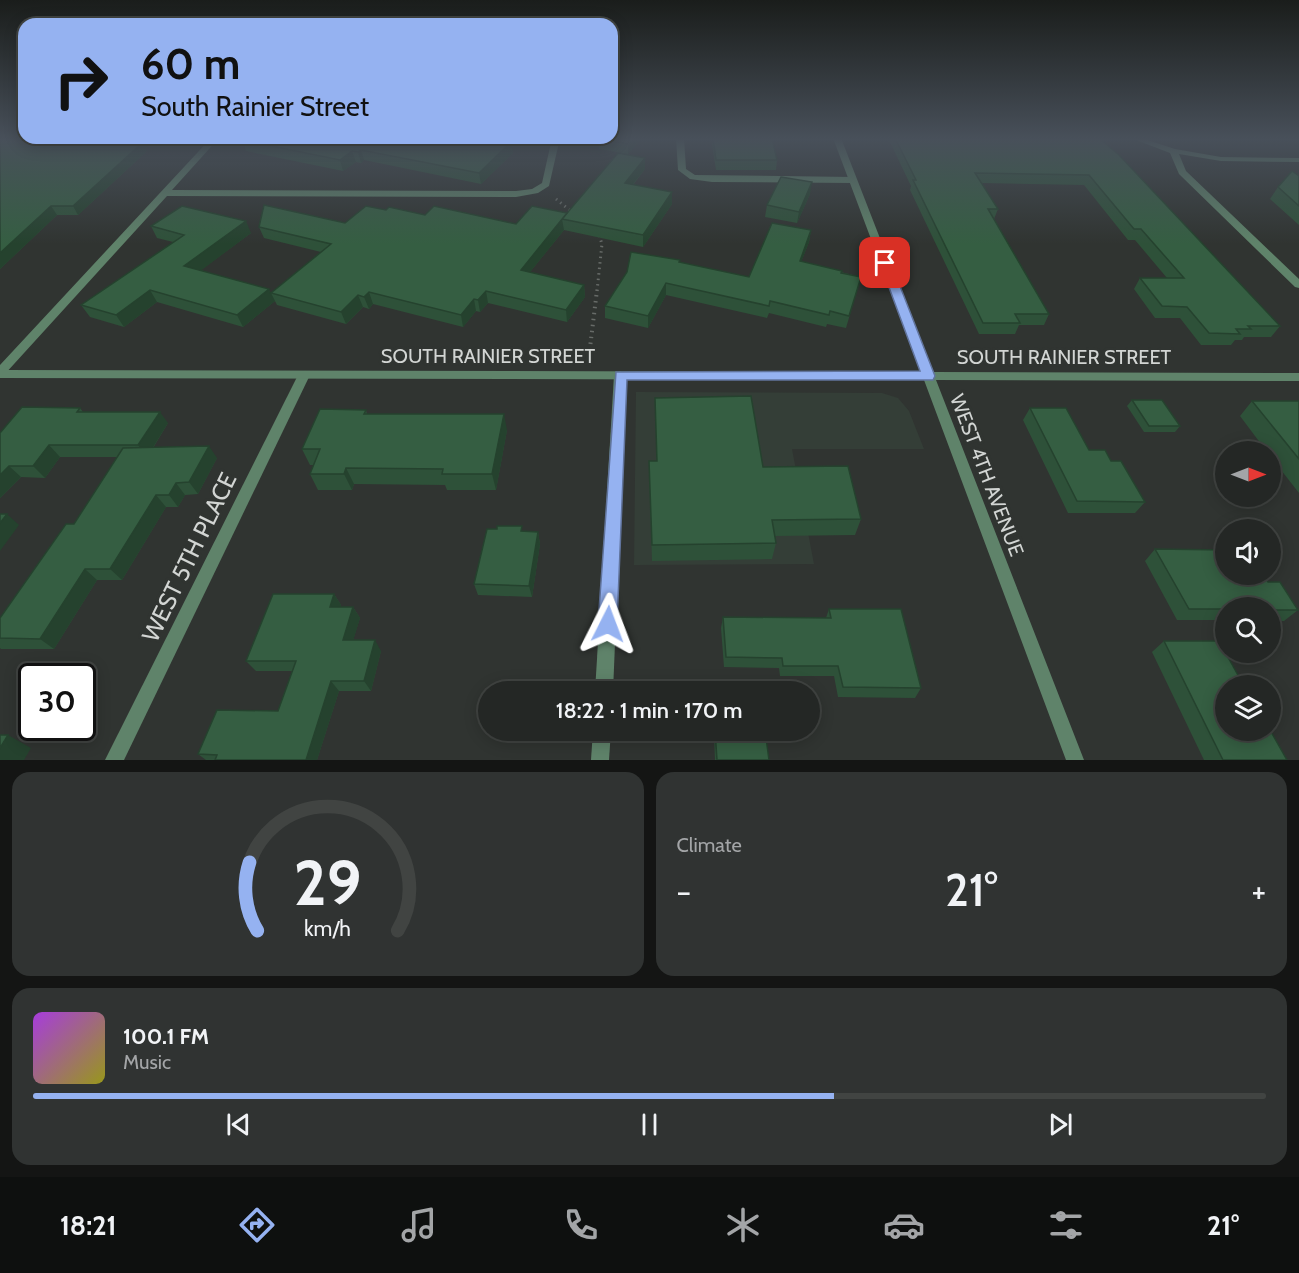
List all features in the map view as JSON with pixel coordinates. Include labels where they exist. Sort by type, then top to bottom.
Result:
[{"type":"street","points":[[0,373],[183,173]]},
{"type":"street","points":[[165,193],[516,194],[536,191],[546,184],[548,173]]},
{"type":"street","points":[[687,173],[693,177],[712,179],[854,180]]},
{"type":"street","name":"WEST 4TH AVENUE","points":[[851,173],[1075,760]]},
{"type":"street","points":[[1184,173],[1299,285]]},
{"type":"street","name":"SOUTH RAINIER STREET","points":[[0,373],[1299,377]]},
{"type":"street","name":"WEST 5TH PLACE","points":[[114,760],[304,375]]},
{"type":"street","points":[[605,681],[620,375]]},
{"type":"street","points":[[600,760],[601,741]]},
{"type":"path","points":[[536,191],[555,198],[580,219]]},
{"type":"path","points":[[587,375],[602,244],[598,234]]},
{"type":"shaded area","points":[[636,392],[882,393],[898,398],[909,411],[924,449],[792,449],[814,564],[634,565]]},
{"type":"building","points":[[0,173],[109,173],[73,206],[51,206],[0,253]]},
{"type":"building","points":[[601,173],[633,173],[625,183],[672,192],[643,235],[562,219]]},
{"type":"building","points":[[913,173],[975,173],[998,209],[988,209],[1049,314],[1015,314],[1020,323],[983,323],[913,180],[916,180]]},
{"type":"building","points":[[1002,173],[1136,173],[1280,326],[1248,326],[1251,329],[1236,329],[1240,334],[1209,333],[1187,307],[1162,306],[1140,278],[1184,278],[1141,229],[1134,229],[1089,175]]},
{"type":"building","points":[[1290,173],[1299,176],[1299,206],[1278,187]]},
{"type":"building","points":[[781,177],[812,182],[799,212],[767,205]]},
{"type":"building","points":[[264,205],[345,223],[366,206],[386,210],[389,207],[425,215],[434,206],[516,224],[532,206],[567,213],[521,270],[584,285],[566,310],[486,291],[478,300],[474,299],[461,315],[369,292],[364,297],[358,295],[341,312],[271,293],[331,244],[259,227]]},
{"type":"building","points":[[182,206],[246,221],[184,266],[269,289],[237,315],[150,290],[116,315],[81,305],[184,235],[151,226]]},
{"type":"building","points":[[772,223],[811,230],[800,261],[861,277],[849,316],[830,311],[829,315],[770,301],[769,306],[666,283],[648,316],[605,306],[627,272],[631,252],[680,260],[679,262],[749,277]]},
{"type":"building","points":[[751,396],[763,467],[848,466],[861,519],[772,520],[776,543],[652,545],[649,461],[657,461],[655,398]]},
{"type":"building","points":[[1132,400],[1162,400],[1180,426],[1149,426]]},
{"type":"building","points":[[1252,401],[1299,401],[1299,459]]},
{"type":"building","points":[[22,407],[80,408],[77,412],[160,412],[138,445],[49,445],[33,466],[9,466],[0,475],[0,433]]},
{"type":"building","points":[[1030,408],[1066,408],[1089,450],[1105,450],[1111,461],[1121,461],[1145,502],[1077,501]]},
{"type":"building","points":[[320,409],[366,410],[364,414],[504,414],[492,474],[442,474],[443,469],[346,468],[344,474],[310,474],[320,449],[302,449]]},
{"type":"building","points":[[209,446],[189,482],[176,483],[169,495],[156,495],[110,569],[85,569],[40,639],[0,638],[0,618],[66,524],[74,524],[123,448]]},
{"type":"building","points":[[0,514],[7,514],[0,523]]},
{"type":"building","points":[[497,526],[522,526],[521,531],[538,532],[529,586],[474,584],[487,529],[497,529]]},
{"type":"building","points":[[1155,549],[1215,550],[1215,585],[1281,584],[1298,610],[1281,610],[1281,597],[1215,597],[1215,609],[1189,609]]},
{"type":"building","points":[[273,594],[334,594],[330,607],[353,607],[343,640],[375,640],[364,681],[331,681],[306,760],[215,760],[217,755],[198,754],[217,710],[278,711],[296,661],[246,661]]},
{"type":"building","points":[[829,609],[901,609],[921,688],[843,687],[838,666],[783,666],[782,658],[726,657],[723,617],[831,618]]},
{"type":"building","points":[[1164,641],[1215,641],[1215,663],[1231,663],[1238,675],[1215,675],[1215,741],[1276,741],[1287,760],[1223,760]]},
{"type":"building","points":[[0,735],[8,735],[0,748]]},
{"type":"building","points":[[716,741],[766,741],[769,760],[717,760]]},
{"type":"route","points":[[608,624],[620,375],[928,376],[885,263]]}]
